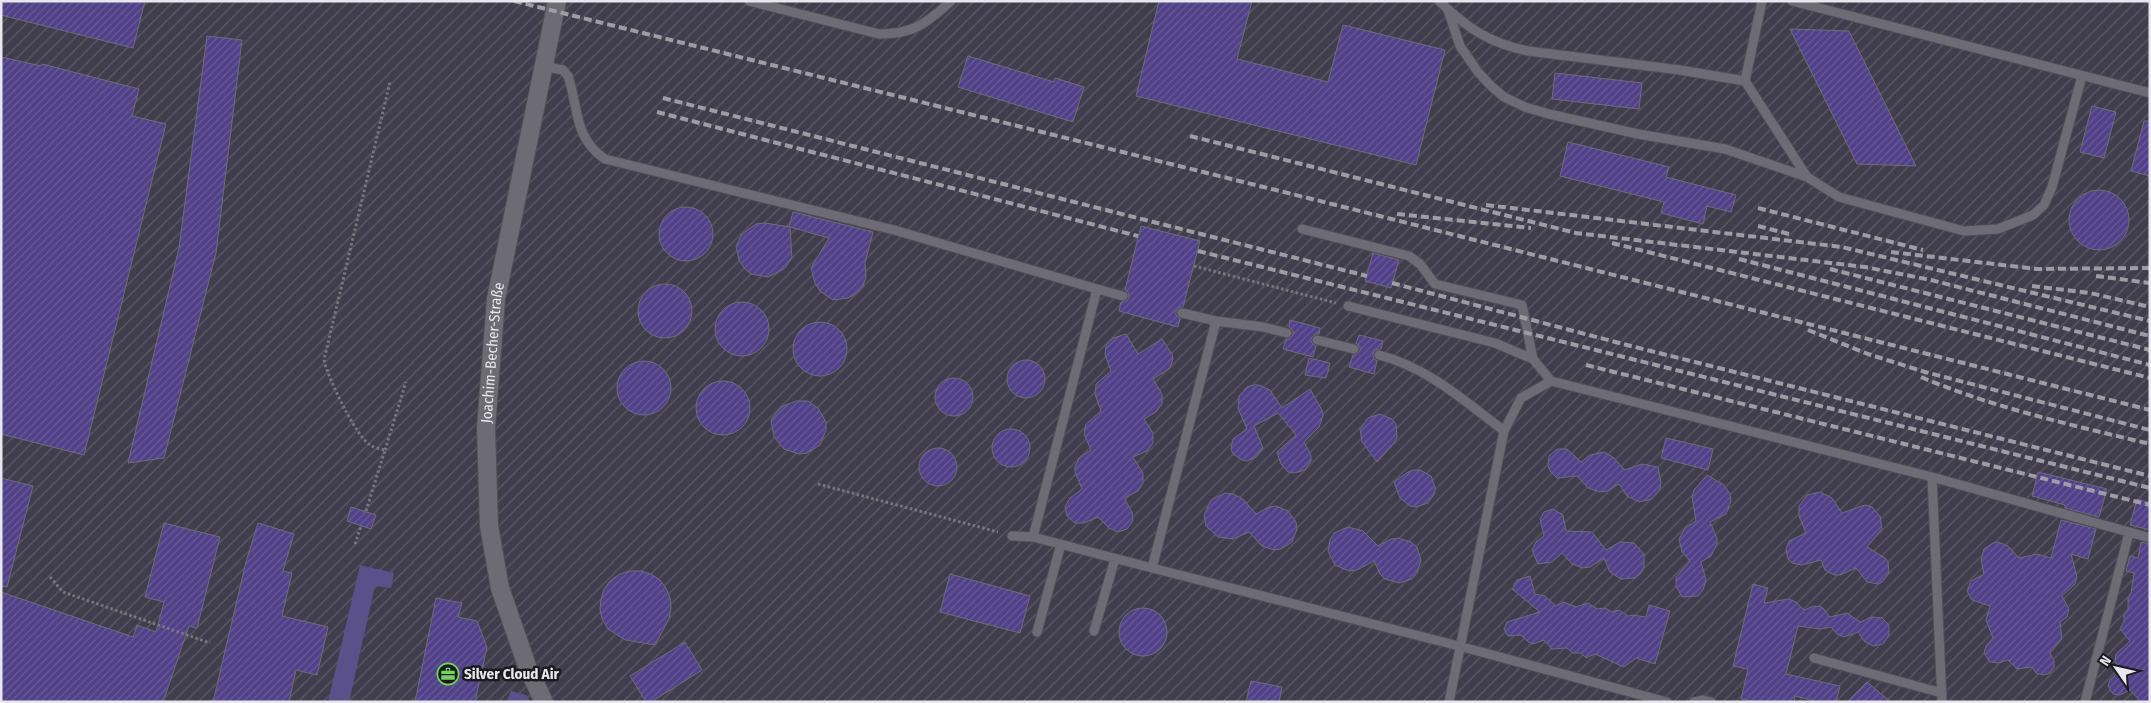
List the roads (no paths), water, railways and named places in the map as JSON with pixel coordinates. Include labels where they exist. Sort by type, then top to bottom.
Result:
[{"type":"street","name":"Joachim-Becher-Straße","points":[[544,702],[527,666],[500,588],[489,526],[486,479],[486,428],[496,299],[556,1]]},
{"type":"lane","points":[[749,1],[879,34],[894,34],[918,28],[928,22],[950,1]]},
{"type":"lane","points":[[1439,1],[1472,29],[1502,45],[1528,51],[1680,70],[1745,81]]},
{"type":"lane","points":[[1762,1],[1745,81],[1807,177]]},
{"type":"lane","points":[[1792,1],[2150,93]]},
{"type":"lane","points":[[1448,10],[1460,46],[1478,72],[1504,97],[1525,107],[1638,134],[1725,150],[1807,177],[1839,196],[1964,231],[1998,229],[2033,215],[2044,204],[2052,187],[2082,76]]},
{"type":"lane","points":[[543,66],[562,70],[568,76],[581,131],[594,152],[605,159],[894,230],[1123,296]]},
{"type":"lane","points":[[1302,228],[1409,256],[1420,264],[1435,284],[1522,305],[1534,359],[1551,382],[1932,477],[2150,538]]},
{"type":"lane","points":[[1033,537],[1098,289]]},
{"type":"lane","points":[[1348,306],[1495,343],[1534,359]]},
{"type":"lane","points":[[1182,313],[1287,333]]},
{"type":"lane","points":[[1152,568],[1216,321]]},
{"type":"lane","points":[[1317,340],[1354,349]]},
{"type":"lane","points":[[1379,355],[1393,359],[1427,375],[1504,431]]},
{"type":"lane","points":[[1449,702],[1504,431],[1521,398],[1551,382]]},
{"type":"lane","points":[[1814,658],[1942,697],[1932,477]]},
{"type":"lane","points":[[2085,702],[2129,533]]},
{"type":"lane","points":[[1012,536],[1033,537],[1061,544],[1459,646],[1668,702]]},
{"type":"lane","points":[[1037,632],[1061,544]]},
{"type":"lane","points":[[1094,631],[1115,559]]},
{"type":"lane","points":[[1694,702],[1703,700],[1712,702]]},
{"type":"railway","points":[[514,1],[2150,410]]},
{"type":"railway","points":[[663,98],[1367,276]]},
{"type":"railway","points":[[657,112],[1138,236]]},
{"type":"railway","points":[[1190,136],[1576,233],[1865,267],[1931,280],[2150,336]]},
{"type":"railway","points":[[1486,205],[1842,247],[2150,321]]},
{"type":"railway","points":[[1758,208],[1923,250]]},
{"type":"railway","points":[[1397,214],[1531,228]]},
{"type":"railway","points":[[1758,226],[1793,235]]},
{"type":"railway","points":[[1612,243],[2150,378]]},
{"type":"railway","points":[[1198,251],[2150,488]]},
{"type":"railway","points":[[1891,252],[2037,269],[2150,268]]},
{"type":"railway","points":[[1739,259],[2150,365]]},
{"type":"railway","points":[[1830,269],[2150,350]]},
{"type":"railway","points":[[2096,276],[2150,283]]},
{"type":"railway","points":[[1392,283],[1623,344],[2150,476]]},
{"type":"railway","points":[[2032,286],[2090,293],[2150,307]]},
{"type":"railway","points":[[1808,330],[1868,354],[1925,372],[2150,430]]},
{"type":"railway","points":[[1586,365],[2150,505]]},
{"type":"railway","points":[[1921,377],[2005,407],[2150,444]]},
{"type":"place","name":"Silver Cloud Air","points":[[448,674]]}]
